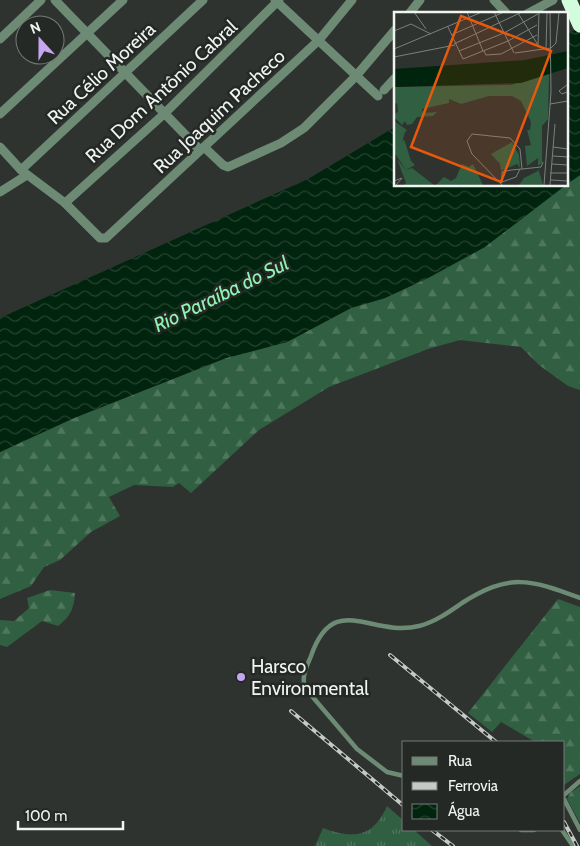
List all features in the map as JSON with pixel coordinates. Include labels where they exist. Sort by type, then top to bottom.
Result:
[{"type":"highway","points":[[569,0],[580,26]]},
{"type":"street","points":[[0,39],[41,0]]},
{"type":"street","points":[[55,0],[164,114],[202,148],[228,167],[281,143],[304,128],[356,76],[394,31]]},
{"type":"street","points":[[0,114],[124,0]]},
{"type":"street","name":"Rua Célio Moreira","points":[[0,192],[24,172],[203,0]]},
{"type":"street","name":"Rua Joaquim Pacheco","points":[[65,204],[102,239],[106,238],[319,40],[352,0]]},
{"type":"street","points":[[410,12],[420,0]]},
{"type":"street","points":[[494,0],[505,12]]},
{"type":"street","points":[[277,1],[356,76],[381,93],[394,79]]},
{"type":"street","name":"Rua Dom Antônio Cabral","points":[[65,204],[164,114],[277,1]]},
{"type":"street","points":[[530,12],[548,1]]},
{"type":"street","points":[[0,147],[24,172],[65,204]]},
{"type":"lane","points":[[402,776],[387,772],[357,749],[305,688],[304,676],[317,638],[324,629],[333,623],[345,620],[390,628],[417,627],[432,621],[484,590],[511,583],[538,583],[580,598]]},
{"type":"lane","points":[[565,794],[580,781]]},
{"type":"lane","points":[[565,801],[580,830]]},
{"type":"lane","points":[[563,831],[573,846]]},
{"type":"green space","points":[[580,175],[580,390],[568,386],[539,365],[521,347],[460,340],[428,349],[329,387],[259,430],[191,493],[179,483],[173,487],[134,485],[109,497],[120,516],[91,532],[60,560],[44,567],[31,586],[0,599],[0,452],[74,418],[226,358],[287,342],[351,308],[385,298],[430,277],[564,186],[568,186],[568,183]]},
{"type":"green space","points":[[50,590],[75,593],[74,604],[66,619],[58,626],[42,621],[7,647],[0,645],[0,620],[14,621],[29,608],[27,598]]},
{"type":"green space","points":[[558,599],[580,607],[580,774],[565,784],[565,741],[533,741],[501,722],[492,732],[468,713]]},
{"type":"green space","points":[[580,786],[580,823],[567,799],[570,793]]},
{"type":"green space","points":[[387,806],[402,819],[402,831],[415,831],[432,846],[315,846],[323,828],[344,834],[361,833],[369,830],[381,817]]},
{"type":"water","points":[[580,27],[580,175],[568,184],[568,34]]},
{"type":"water","name":"Rio Paraíba do Sul","points":[[394,128],[394,186],[565,186],[485,247],[430,277],[385,298],[351,308],[287,342],[226,358],[74,418],[0,452],[0,318],[308,179]]},
{"type":"railway","points":[[390,655],[495,741]]},
{"type":"railway","points":[[291,711],[402,804]]},
{"type":"railway","points":[[565,824],[577,846]]},
{"type":"railway","points":[[433,831],[453,846]]},
{"type":"place","name":"Harsco Environmental","points":[[241,677]]}]
